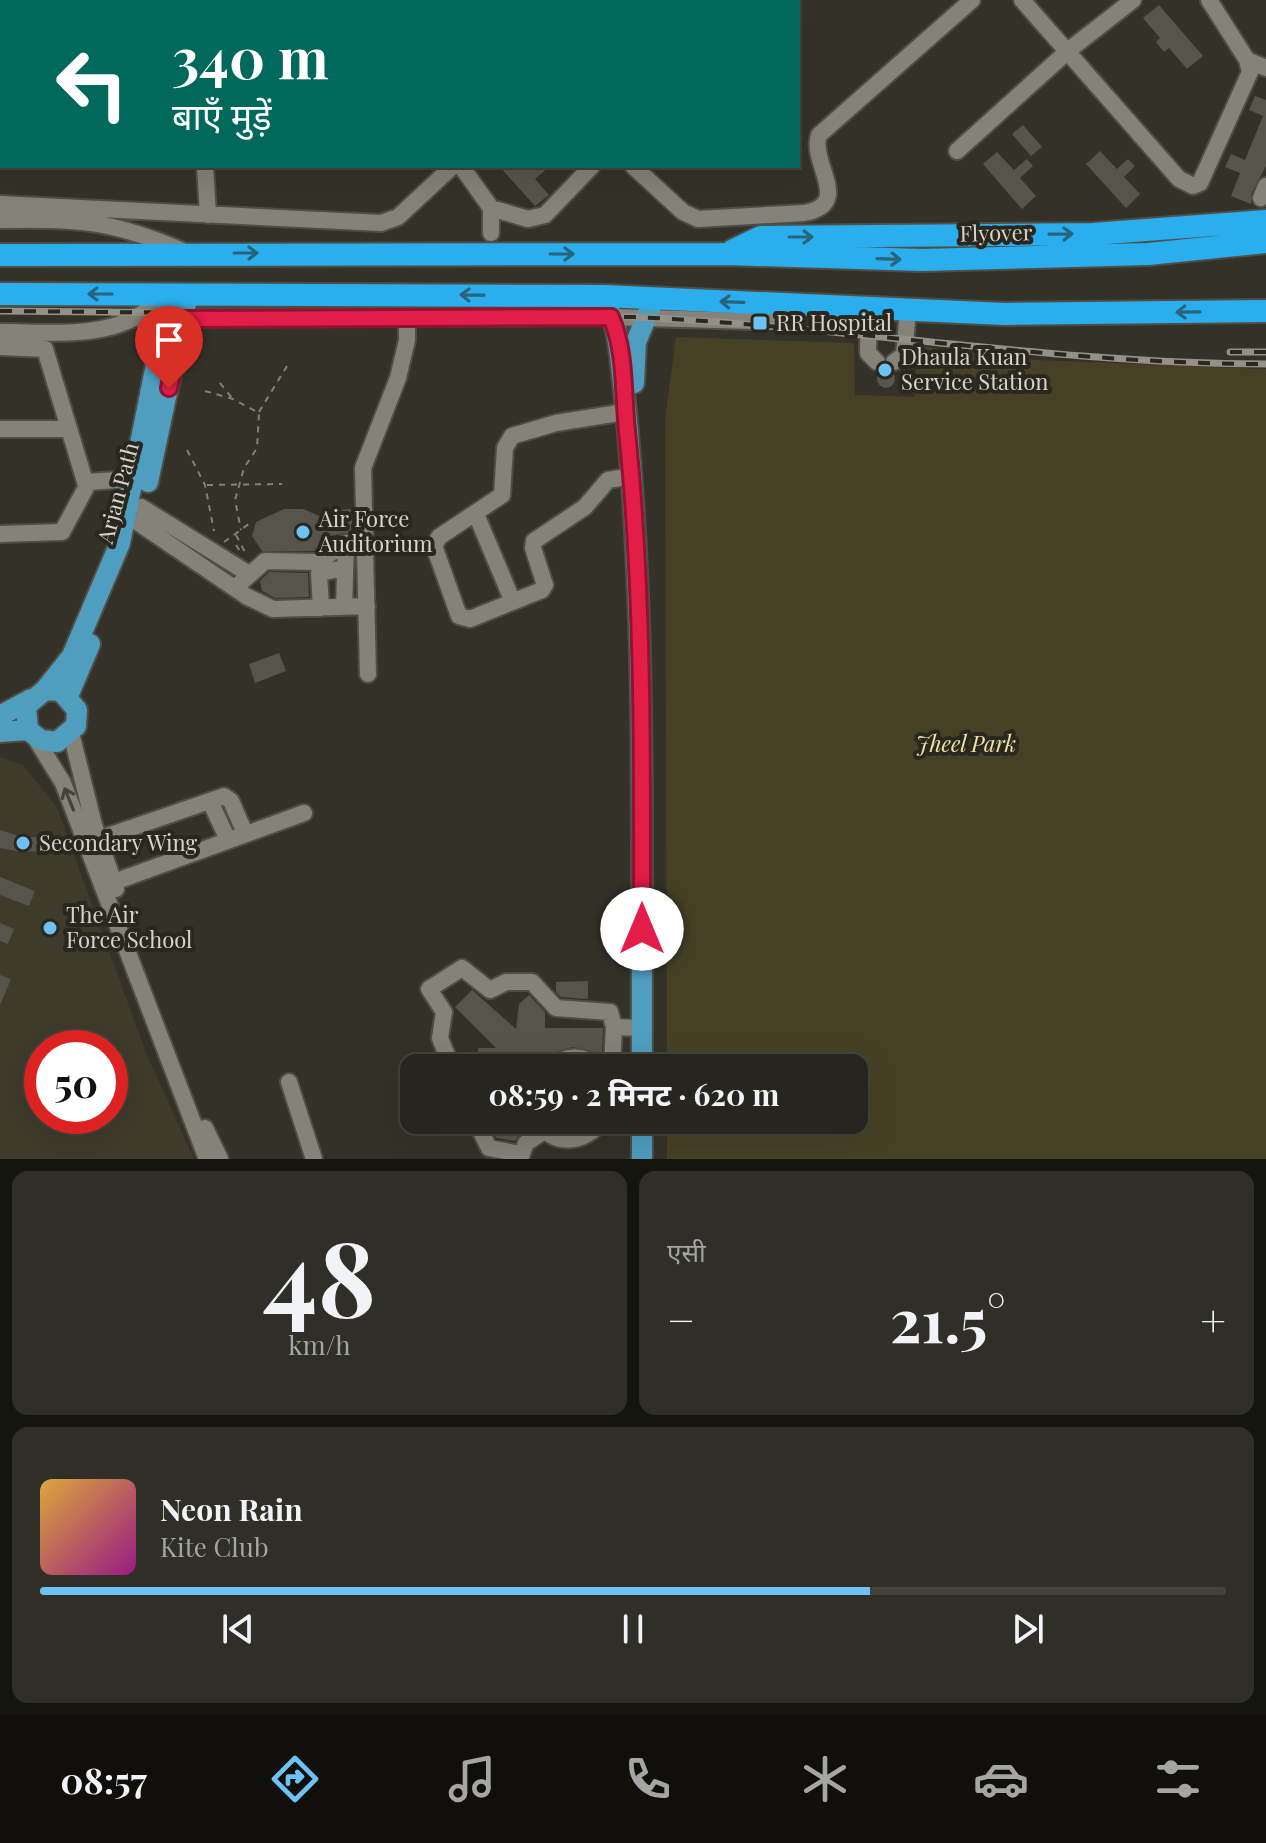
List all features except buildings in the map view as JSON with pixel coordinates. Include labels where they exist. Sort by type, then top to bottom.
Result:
[{"type":"highway","points":[[727,254],[761,237],[1093,234],[1264,202]]},
{"type":"highway","name":"Flyover","points":[[0,255],[727,254],[922,260],[1148,254],[1266,242]]},
{"type":"highway","points":[[0,294],[174,295],[650,309],[808,305],[1005,314],[1266,311]]},
{"type":"main road","name":"Arjan Path","points":[[68,696],[122,569],[139,514],[143,478],[174,319],[174,295]]},
{"type":"main road","points":[[608,307],[627,354],[649,724],[652,1054]]},
{"type":"main road","points":[[642,1054],[642,729],[632,476],[625,412],[627,354],[650,309]]},
{"type":"main road","name":"Arjan Path","points":[[0,716],[38,694],[66,665],[120,543],[143,478]]},
{"type":"main road","points":[[0,732],[31,733],[57,742],[71,733],[77,710],[68,696],[38,694],[24,714],[31,733]]},
{"type":"main road","points":[[642,1134],[642,1159]]},
{"type":"main road","points":[[652,1134],[652,1159]]},
{"type":"street","points":[[635,168],[683,212],[698,219],[804,213],[819,209],[827,197],[829,182],[817,153],[819,135],[972,0]]},
{"type":"street","points":[[1022,0],[1179,179],[1193,186],[1200,183],[1249,79],[1247,60],[1209,0]]},
{"type":"street","points":[[957,151],[1069,50],[1133,0]]},
{"type":"street","points":[[1247,60],[1266,68]]},
{"type":"street","points":[[205,168],[208,215]]},
{"type":"street","points":[[0,204],[387,222],[398,217],[451,168]]},
{"type":"street","points":[[462,168],[491,208],[491,233]]},
{"type":"street","points":[[491,208],[528,219],[545,215],[590,168]]},
{"type":"street","points":[[0,220],[80,221],[117,225],[188,253]]},
{"type":"street","points":[[0,332],[98,331],[138,318],[174,295]]},
{"type":"street","points":[[138,318],[407,319],[608,307]]},
{"type":"street","points":[[869,308],[868,353],[886,362],[904,355],[908,310]]},
{"type":"street","points":[[368,674],[363,468],[400,369],[407,319]]},
{"type":"street","points":[[0,347],[45,349],[86,485]]},
{"type":"street","points":[[625,412],[556,423],[512,436],[505,448],[502,495],[439,537],[434,546],[459,616],[470,619],[544,588],[533,548],[534,541],[585,507],[608,480],[632,476]]},
{"type":"street","points":[[0,429],[67,429]]},
{"type":"street","points":[[0,534],[62,532],[86,485],[96,480],[143,478]]},
{"type":"street","points":[[139,514],[165,531],[235,588],[273,609],[367,606]]},
{"type":"street","points":[[476,514],[513,602]]},
{"type":"street","points":[[165,531],[249,574]]},
{"type":"street","points":[[235,588],[265,561],[318,562],[346,543],[367,543]]},
{"type":"street","points":[[344,607],[346,543]]},
{"type":"street","points":[[321,608],[319,573],[344,568]]},
{"type":"street","points":[[31,733],[63,783],[207,1159]]},
{"type":"street","points":[[71,733],[99,839],[187,1091],[220,1159]]},
{"type":"street","points":[[99,839],[210,801],[228,798],[245,833]]},
{"type":"street","points":[[210,801],[228,840]]},
{"type":"street","points":[[114,882],[304,813]]},
{"type":"street","points":[[446,1054],[440,1038],[444,1012],[429,989],[462,968],[490,990],[506,982],[532,982],[556,1008],[610,1012],[614,1027],[613,1054]]},
{"type":"street","points":[[614,1027],[642,1028]]},
{"type":"street","points":[[289,1082],[314,1159]]},
{"type":"street","points":[[482,1134],[489,1148],[520,1156],[533,1134]]},
{"type":"street","points":[[551,1134],[557,1139],[573,1140],[588,1134]]},
{"type":"path","points":[[241,530],[235,500],[239,482],[257,448],[259,413],[287,366]]},
{"type":"path","points":[[220,383],[233,399]]},
{"type":"path","points":[[205,391],[233,399],[259,413]]},
{"type":"path","points":[[187,450],[205,485],[214,531]]},
{"type":"path","points":[[205,485],[239,482],[282,484]]},
{"type":"path","points":[[213,541],[229,538],[253,521]]},
{"type":"path","points":[[235,534],[244,548]]},
{"type":"path","points":[[229,538],[236,545]]},
{"type":"shaded area","name":"The Air Force School","points":[[0,757],[23,765],[57,808],[146,1053],[194,1159],[0,1159]]},
{"type":"green space","name":"Jheel Park","points":[[676,337],[854,343],[855,395],[915,397],[917,346],[1034,360],[1266,369],[1266,1159],[667,1159],[667,1134],[868,1134],[868,1054],[667,1054],[665,420]]},
{"type":"railway","points":[[0,311],[633,317],[791,328],[1107,358],[1266,364]]},
{"type":"railway","points":[[1230,352],[1266,352]]},
{"type":"place","name":"RR Hospital","points":[[760,323]]},
{"type":"place","name":"Dhaula Kuan Service Station","points":[[885,370]]},
{"type":"place","name":"Air Force Auditorium","points":[[303,532]]},
{"type":"place","name":"Secondary Wing","points":[[23,843]]},
{"type":"place","name":"The Air Force School","points":[[50,928]]},
{"type":"route","points":[[169,388],[183,319],[611,317],[616,329],[623,382],[632,476],[642,729],[642,929]]}]
